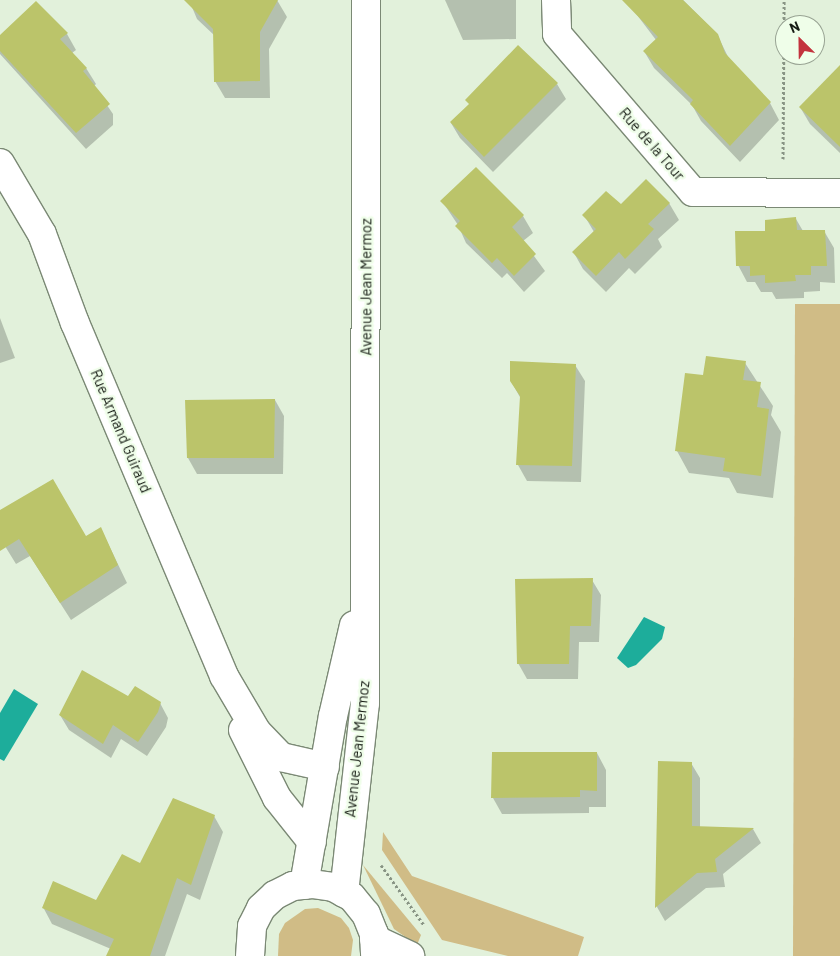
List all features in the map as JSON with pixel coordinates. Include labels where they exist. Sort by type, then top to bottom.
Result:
[{"type":"street","name":"Avenue Jean Mermoz","points":[[344,893],[365,703],[366,0]]},
{"type":"street","name":"Rue de la Tour","points":[[556,0],[557,34],[694,192],[840,192]]},
{"type":"street","name":"Rue Armand Guiraud","points":[[0,163],[42,234],[75,323],[224,676],[257,732],[280,757],[325,767]]},
{"type":"street","name":"Avenue Jean Mermoz","points":[[304,885],[325,767],[365,574]]},
{"type":"street","name":"Rue Armand Guiraud","points":[[239,701],[244,732],[277,798],[312,842]]},
{"type":"street","points":[[250,956],[252,926],[262,908],[275,895],[304,885],[333,887],[344,893],[366,914],[375,947],[410,956]]},
{"type":"path","points":[[783,192],[784,0]]},
{"type":"shaded area","points":[[795,304],[840,304],[840,956],[793,956]]},
{"type":"shaded area","points":[[383,832],[412,876],[584,937],[578,956],[508,956],[442,940],[382,850]]},
{"type":"shaded area","points":[[363,865],[421,935],[417,945],[394,929]]},
{"type":"shaded area","points":[[318,908],[341,918],[349,928],[353,940],[351,956],[278,956],[279,934],[285,923],[305,909]]},
{"type":"water","points":[[644,617],[665,627],[662,639],[636,665],[628,668],[617,658]]},
{"type":"water","points":[[14,689],[38,704],[4,761],[0,759],[0,713]]},
{"type":"building","points":[[184,0],[278,0],[260,32],[260,81],[214,82],[213,29]]},
{"type":"building","points":[[622,0],[683,0],[718,34],[725,53],[771,102],[730,146],[690,104],[693,100],[643,51],[658,37]]},
{"type":"building","points":[[36,1],[68,33],[60,39],[87,68],[83,71],[110,104],[76,133],[0,51],[0,35]]},
{"type":"building","points":[[518,45],[558,83],[484,157],[450,122],[469,104],[465,100]]},
{"type":"building","points":[[840,65],[840,147],[799,107]]},
{"type":"building","points":[[476,167],[524,215],[512,227],[536,254],[514,276],[497,258],[492,263],[455,226],[460,221],[440,201]]},
{"type":"building","points":[[646,179],[670,203],[648,224],[654,229],[625,259],[619,252],[596,276],[572,252],[596,229],[582,215],[606,191],[621,204]]},
{"type":"building","points":[[796,217],[797,230],[825,230],[827,266],[811,266],[811,275],[795,275],[796,281],[765,283],[765,275],[750,276],[750,266],[736,266],[735,231],[765,231],[765,220]]},
{"type":"building","points":[[706,356],[746,361],[743,380],[761,382],[757,407],[769,409],[761,476],[723,471],[725,458],[675,451],[685,373],[703,375]]},
{"type":"building","points":[[510,361],[576,364],[572,466],[516,465],[520,396],[510,381]]},
{"type":"building","points":[[275,399],[274,458],[187,458],[185,400]]},
{"type":"building","points":[[53,479],[86,536],[101,527],[118,565],[60,603],[19,539],[0,551],[0,510]]},
{"type":"building","points":[[593,578],[591,626],[570,626],[569,664],[517,664],[515,579]]},
{"type":"building","points":[[82,670],[128,696],[135,686],[161,702],[158,712],[138,742],[113,725],[103,744],[59,715]]},
{"type":"building","points":[[492,752],[597,752],[597,791],[580,790],[580,797],[491,798]]},
{"type":"building","points":[[658,761],[692,762],[692,826],[754,828],[715,859],[717,872],[697,873],[655,908]]},
{"type":"building","points":[[173,798],[215,815],[191,885],[177,878],[150,956],[106,956],[114,939],[42,908],[53,881],[96,900],[122,854],[140,863]]}]
